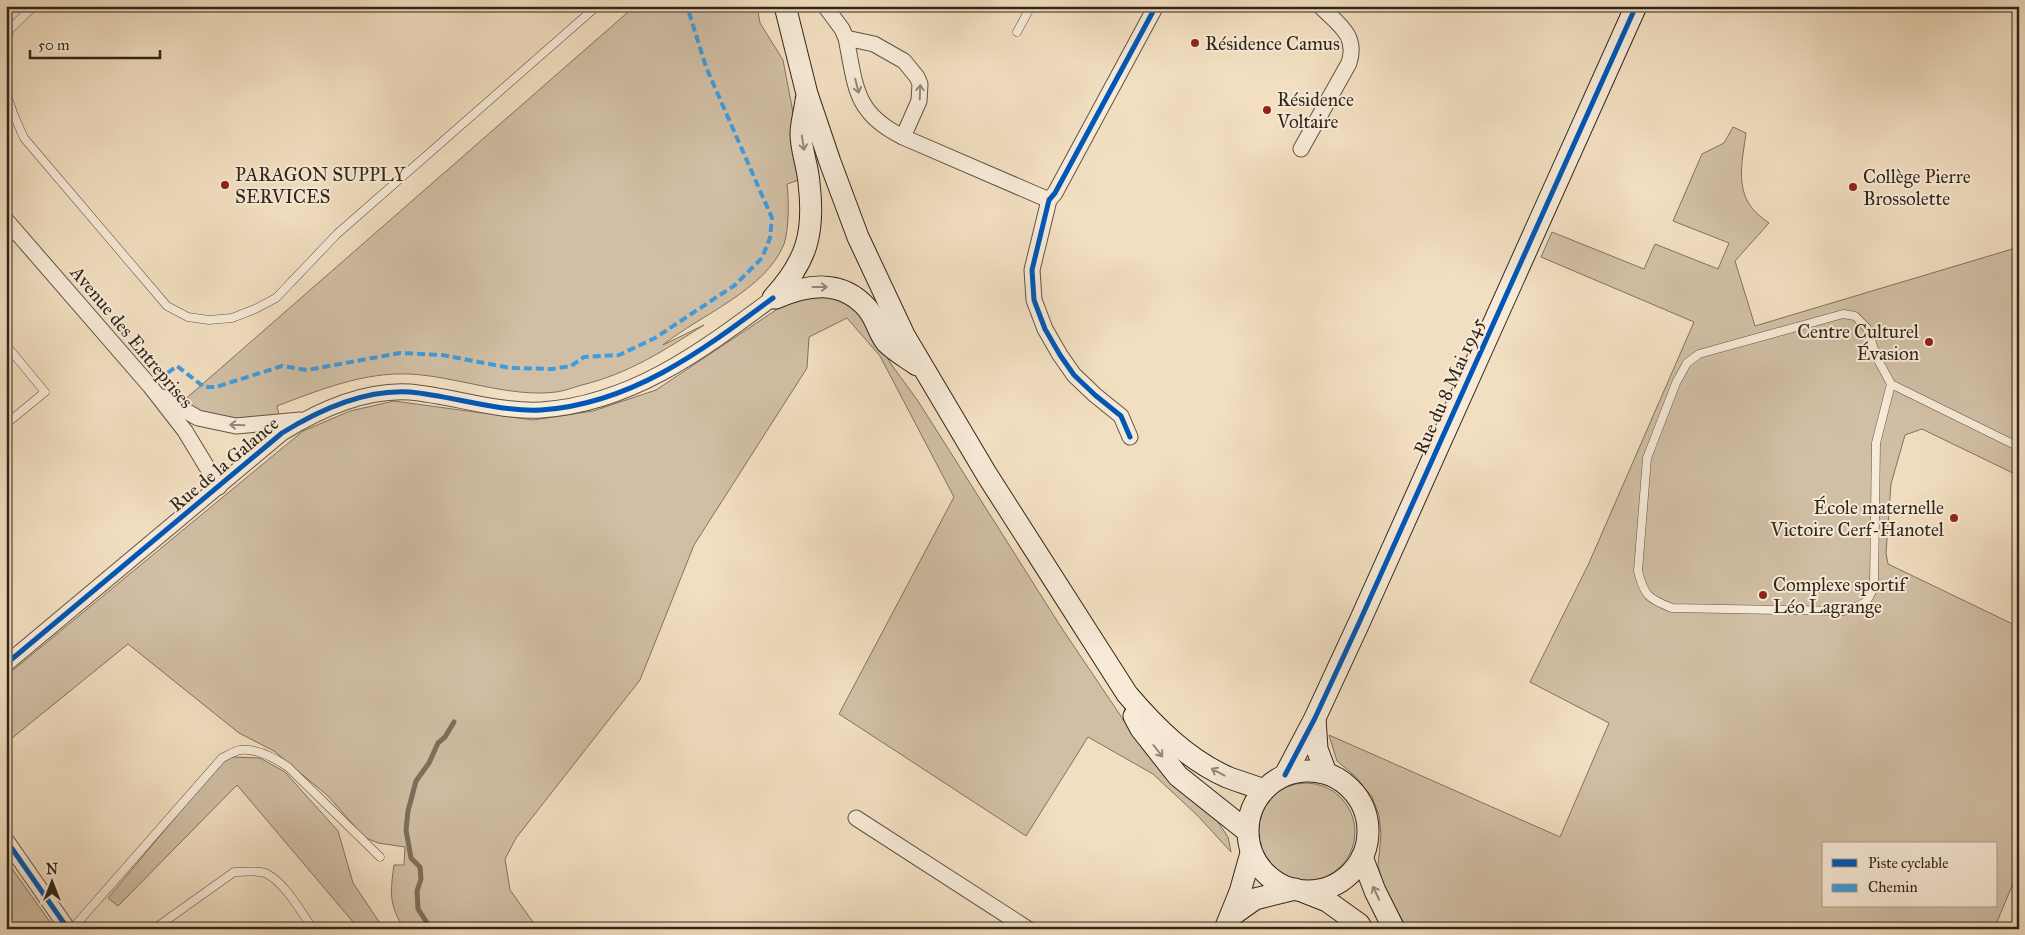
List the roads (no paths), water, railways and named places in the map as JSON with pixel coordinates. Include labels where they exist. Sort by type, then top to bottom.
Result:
[{"type":"main road","points":[[785,6],[807,94],[858,237],[904,335],[993,484],[1127,694],[1163,732],[1197,761],[1228,777],[1264,790]]},
{"type":"main road","name":"Rue du 8 Mai 1945","points":[[1285,775],[1315,718],[1636,6]]},
{"type":"main road","points":[[773,298],[788,282],[808,245],[811,226],[809,183],[801,134],[807,94]]},
{"type":"main road","points":[[773,298],[796,289],[816,286],[832,287],[844,291],[868,309],[886,341],[925,372]]},
{"type":"main road","points":[[1127,694],[1135,719],[1141,729],[1178,776],[1247,831]]},
{"type":"main road","name":"Rue du 8 Mai 1945","points":[[1315,718],[1317,749],[1326,773]]},
{"type":"main road","points":[[1228,922],[1255,899],[1300,891],[1322,890],[1348,878],[1357,867],[1366,848],[1368,829],[1365,812],[1355,793],[1342,781],[1326,773],[1309,770],[1285,775],[1274,781],[1264,790],[1251,809],[1247,831],[1250,853],[1256,866],[1268,878],[1280,885],[1300,891],[1327,901],[1359,924],[1362,929]]},
{"type":"main road","points":[[1228,922],[1250,853]]},
{"type":"main road","points":[[1362,857],[1375,891],[1394,929]]},
{"type":"street","points":[[825,6],[846,38],[863,106],[880,123],[903,137],[1049,200]]},
{"type":"street","points":[[1130,437],[1121,416],[1074,375],[1060,355],[1045,329],[1034,300],[1032,270],[1049,200],[1055,193],[1156,6]]},
{"type":"street","points":[[1301,149],[1349,63],[1352,54],[1352,45],[1347,33],[1320,6]]},
{"type":"street","points":[[846,38],[874,44],[904,61],[917,77],[920,84],[920,101],[903,137]]},
{"type":"street","name":"Avenue des Entreprises","points":[[6,220],[156,394],[184,431],[219,487]]},
{"type":"street","name":"Rue de la Galance","points":[[6,664],[282,433],[303,420],[342,403],[379,394],[409,392],[521,409],[541,410],[579,404],[623,392],[663,373],[705,349],[773,298]]},
{"type":"street","points":[[156,394],[198,418],[219,424],[236,426],[303,420]]},
{"type":"street","points":[[856,818],[1028,929]]},
{"type":"street","points":[[6,840],[68,929]]},
{"type":"lane","points":[[6,41],[10,29],[34,6]]},
{"type":"lane","points":[[6,92],[12,113],[24,138],[167,306],[188,317],[209,320],[232,318],[255,310],[276,298],[337,234],[597,6]]},
{"type":"lane","points":[[1017,32],[1031,6]]},
{"type":"lane","points":[[1891,384],[1876,443],[1874,585],[1871,596],[1864,604],[1844,611],[1672,608],[1652,600],[1642,589],[1638,571],[1647,458],[1676,383],[1687,363],[1699,354],[1843,314],[1855,316],[1866,328],[1877,358],[1891,384],[2019,447]]},
{"type":"lane","points":[[6,345],[45,392],[6,424]]},
{"type":"lane","points":[[72,929],[222,758],[238,750],[249,750],[275,758],[288,767],[380,857]]},
{"type":"lane","points":[[154,929],[234,872],[249,871],[264,873],[279,882],[313,929]]},
{"type":"waterway","points":[[431,929],[418,909],[417,891],[421,879],[420,867],[411,858],[406,830],[408,811],[416,781],[429,763],[438,743],[445,737],[454,722]]},
{"type":"place","name":"Résidence Camus","points":[[1195,43]]},
{"type":"place","name":"Résidence Voltaire","points":[[1267,110]]},
{"type":"place","name":"PARAGON SUPPLY SERVICES","points":[[225,185]]},
{"type":"place","name":"Collège Pierre Brossolette","points":[[1853,187]]},
{"type":"place","name":"Centre Culturel Évasion","points":[[1929,342]]},
{"type":"place","name":"École maternelle Victoire Cerf-Hanotel","points":[[1954,518]]},
{"type":"place","name":"Complexe sportif Léo Lagrange","points":[[1763,595]]}]
